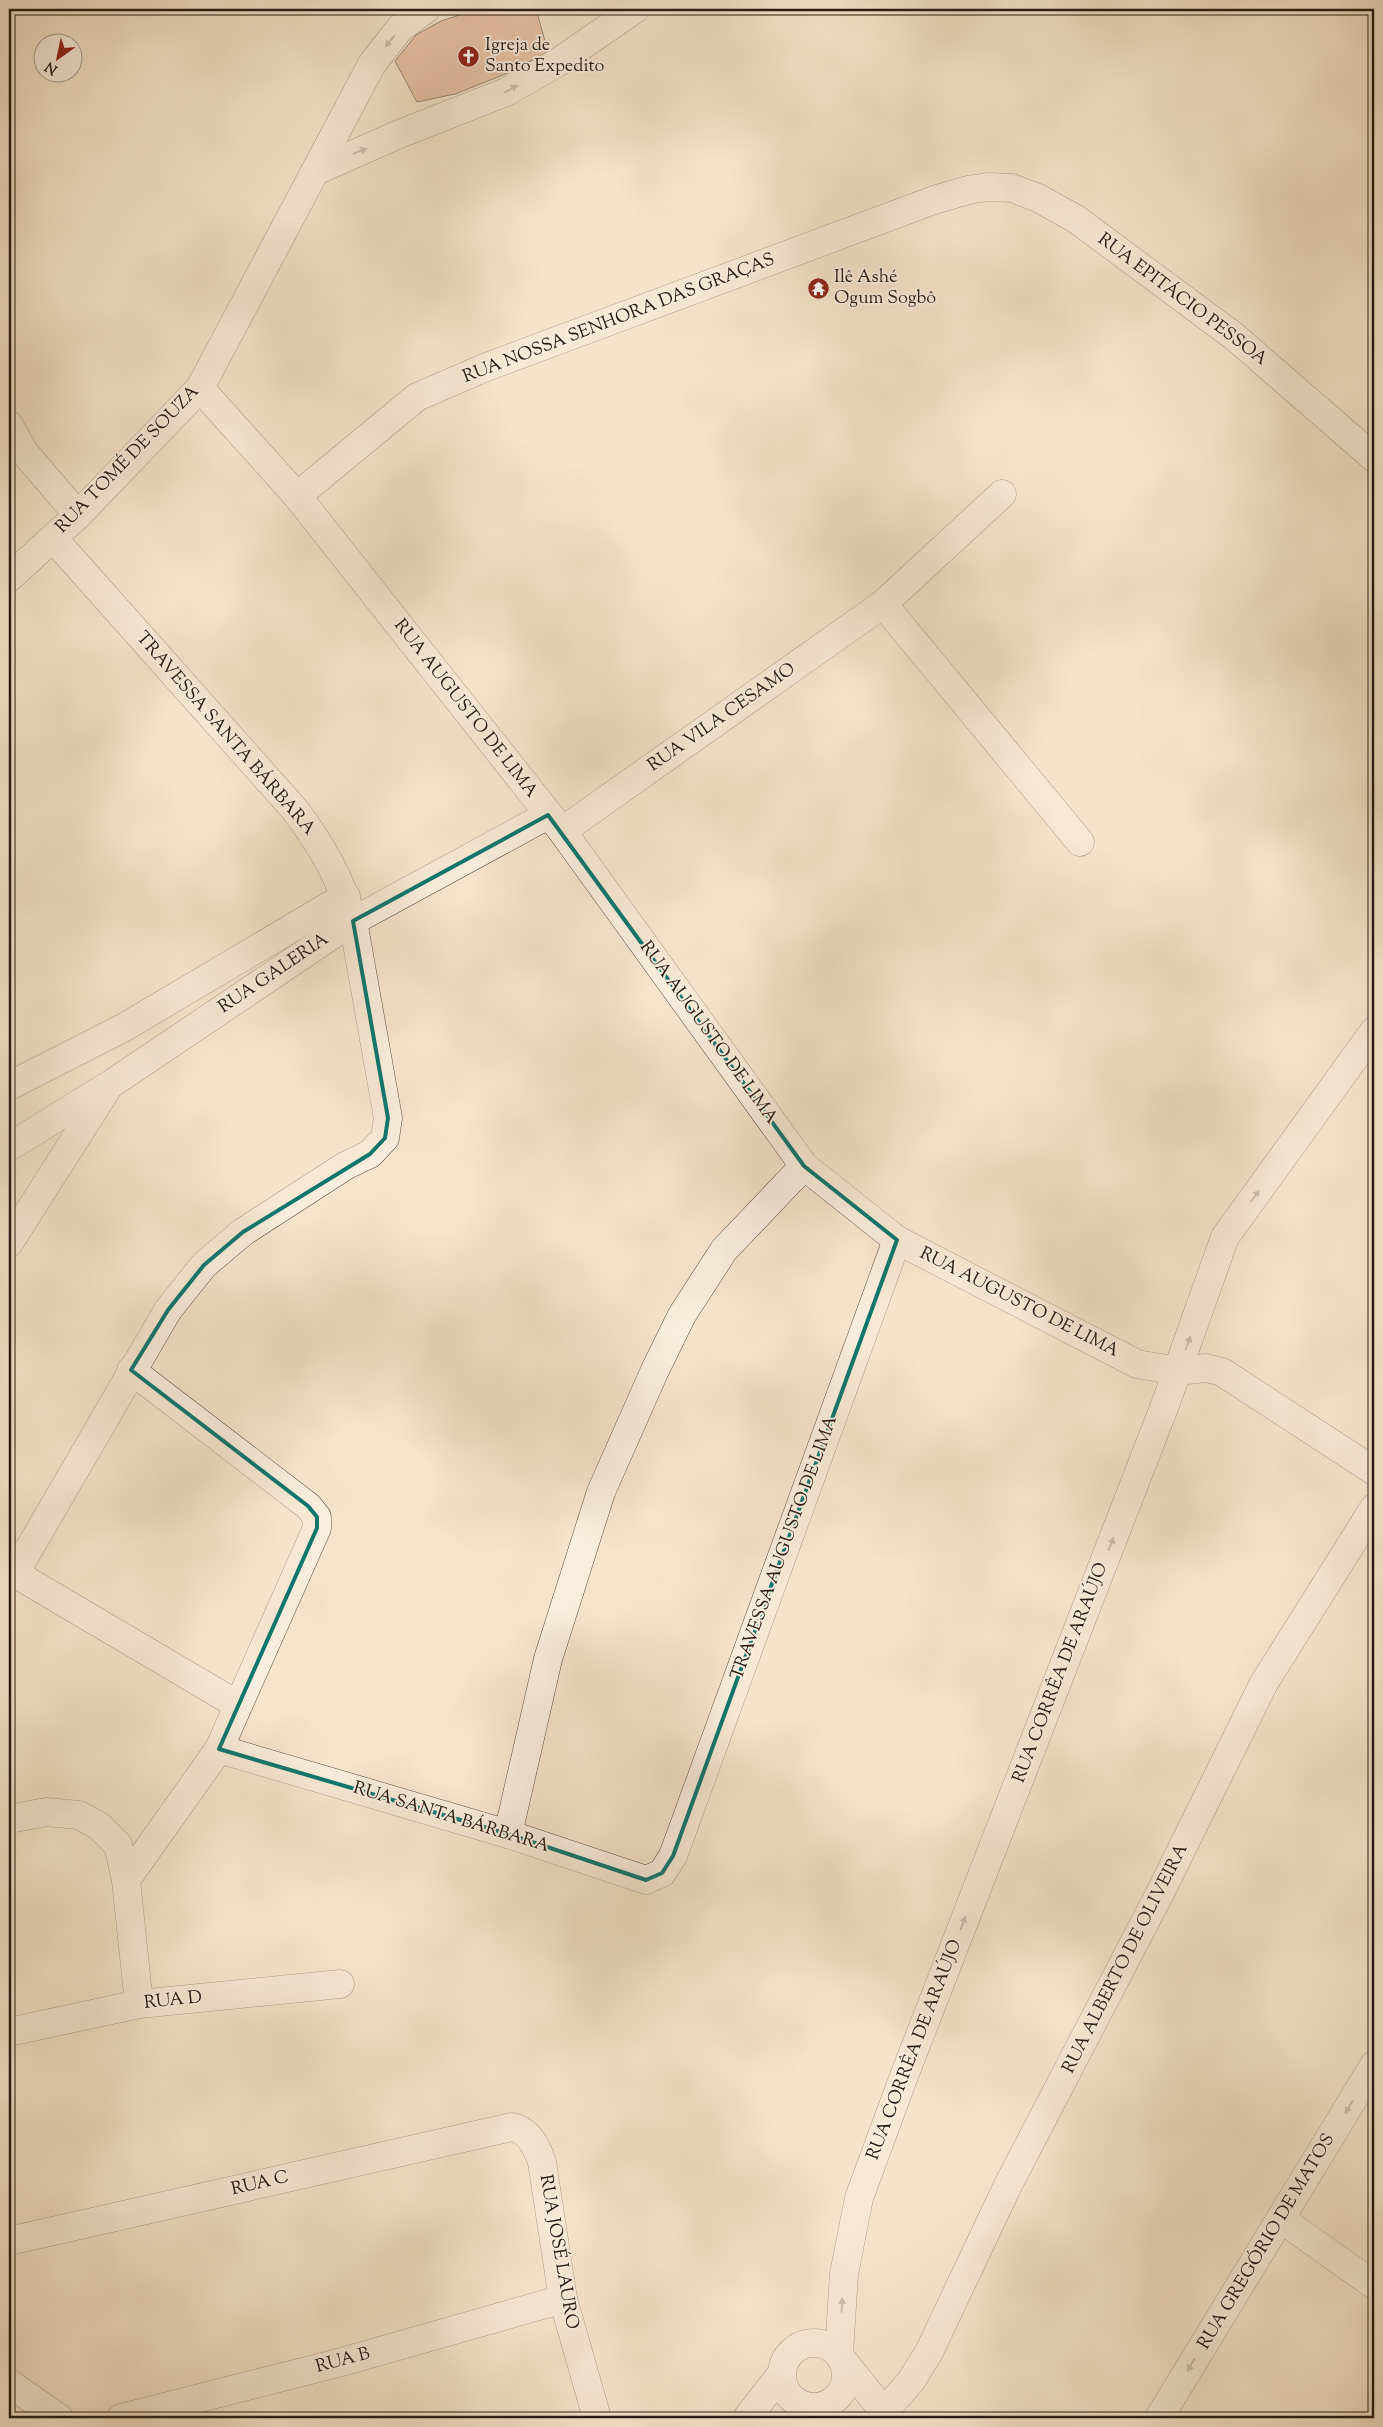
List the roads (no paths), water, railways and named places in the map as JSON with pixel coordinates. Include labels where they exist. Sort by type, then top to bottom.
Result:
[{"type":"street","name":"RUA TOMÉ DE SOUZA","points":[[9,578],[78,515],[200,388],[372,64],[400,28],[426,9]]},
{"type":"street","points":[[316,171],[396,135],[506,92],[557,63],[635,9]]},
{"type":"street","name":"RUA EPITÁCIO PESSOA","points":[[968,190],[988,187],[1012,188],[1038,198],[1076,219],[1235,337],[1374,458]]},
{"type":"street","name":"RUA NOSSA SENHORA DAS GRAÇAS","points":[[297,496],[417,397],[493,364],[968,190]]},
{"type":"street","name":"RUA AUGUSTO DE LIMA","points":[[200,388],[297,496],[555,823],[804,1166],[897,1240],[1137,1364],[1178,1371],[1206,1368],[1222,1372],[1374,1471]]},
{"type":"street","points":[[9,425],[24,452],[78,515]]},
{"type":"street","name":"RUA VILA CESAMO","points":[[555,823],[883,604],[1002,494]]},
{"type":"street","name":"TRAVESSA SANTA BÁRBARA","points":[[12,1572],[168,1310],[204,1265],[243,1232],[345,1166],[370,1154],[385,1138],[388,1118],[350,908],[322,846],[295,810],[53,538]]},
{"type":"street","points":[[883,604],[1080,842]]},
{"type":"street","name":"RUA GALERIA","points":[[9,1086],[350,908],[555,823]]},
{"type":"street","name":"RUA GALERIA","points":[[9,1147],[111,1084],[350,908]]},
{"type":"street","name":"RUA CORRÊA DE ARAÚJO","points":[[842,2358],[844,2274],[858,2198],[907,2067],[1178,1371],[1225,1237],[1374,1031]]},
{"type":"street","points":[[9,1243],[111,1084]]},
{"type":"street","points":[[508,1834],[548,1659],[601,1492],[655,1370],[693,1299],[724,1250],[804,1166]]},
{"type":"street","name":"TRAVESSA AUGUSTO DE LIMA","points":[[673,1856],[897,1240]]},
{"type":"street","points":[[126,1880],[218,1749],[317,1528],[317,1517],[308,1506],[131,1370]]},
{"type":"street","name":"RUA ALBERTO DE OLIVEIRA","points":[[887,2415],[929,2352],[1008,2185],[1155,1904],[1264,1683],[1374,1508]]},
{"type":"street","points":[[12,1572],[238,1705]]},
{"type":"street","name":"RUA SANTA BÁRBARA","points":[[218,1749],[508,1834],[646,1880],[662,1874],[673,1856]]},
{"type":"street","points":[[9,1819],[46,1812],[79,1815],[99,1826],[118,1846],[126,1880],[138,2004]]},
{"type":"street","name":"RUA D","points":[[9,2032],[138,2004],[340,1984]]},
{"type":"street","name":"RUA GREGÓRIO DE MATOS","points":[[1159,2418],[1374,2065]]},
{"type":"street","name":"RUA C","points":[[9,2241],[512,2128]]},
{"type":"street","name":"RUA JOSÉ LAURO","points":[[512,2128],[519,2129],[526,2134],[539,2152],[542,2162],[563,2299],[597,2418]]},
{"type":"street","points":[[1281,2219],[1374,2285]]},
{"type":"street","name":"RUA B","points":[[121,2418],[338,2362],[563,2299]]},
{"type":"street","points":[[747,2418],[782,2373],[790,2353],[804,2344],[820,2343],[831,2346],[887,2415]]},
{"type":"street","points":[[790,2418],[829,2410],[846,2384],[847,2373],[842,2358]]},
{"type":"street","points":[[782,2373],[788,2394],[806,2406],[829,2410]]},
{"type":"street","points":[[9,2383],[56,2418]]},
{"type":"place","name":"Igreja de Santo Expedito","points":[[469,56]]},
{"type":"place","name":"Ilê Ashé Ogum Sogbô","points":[[818,288]]}]
